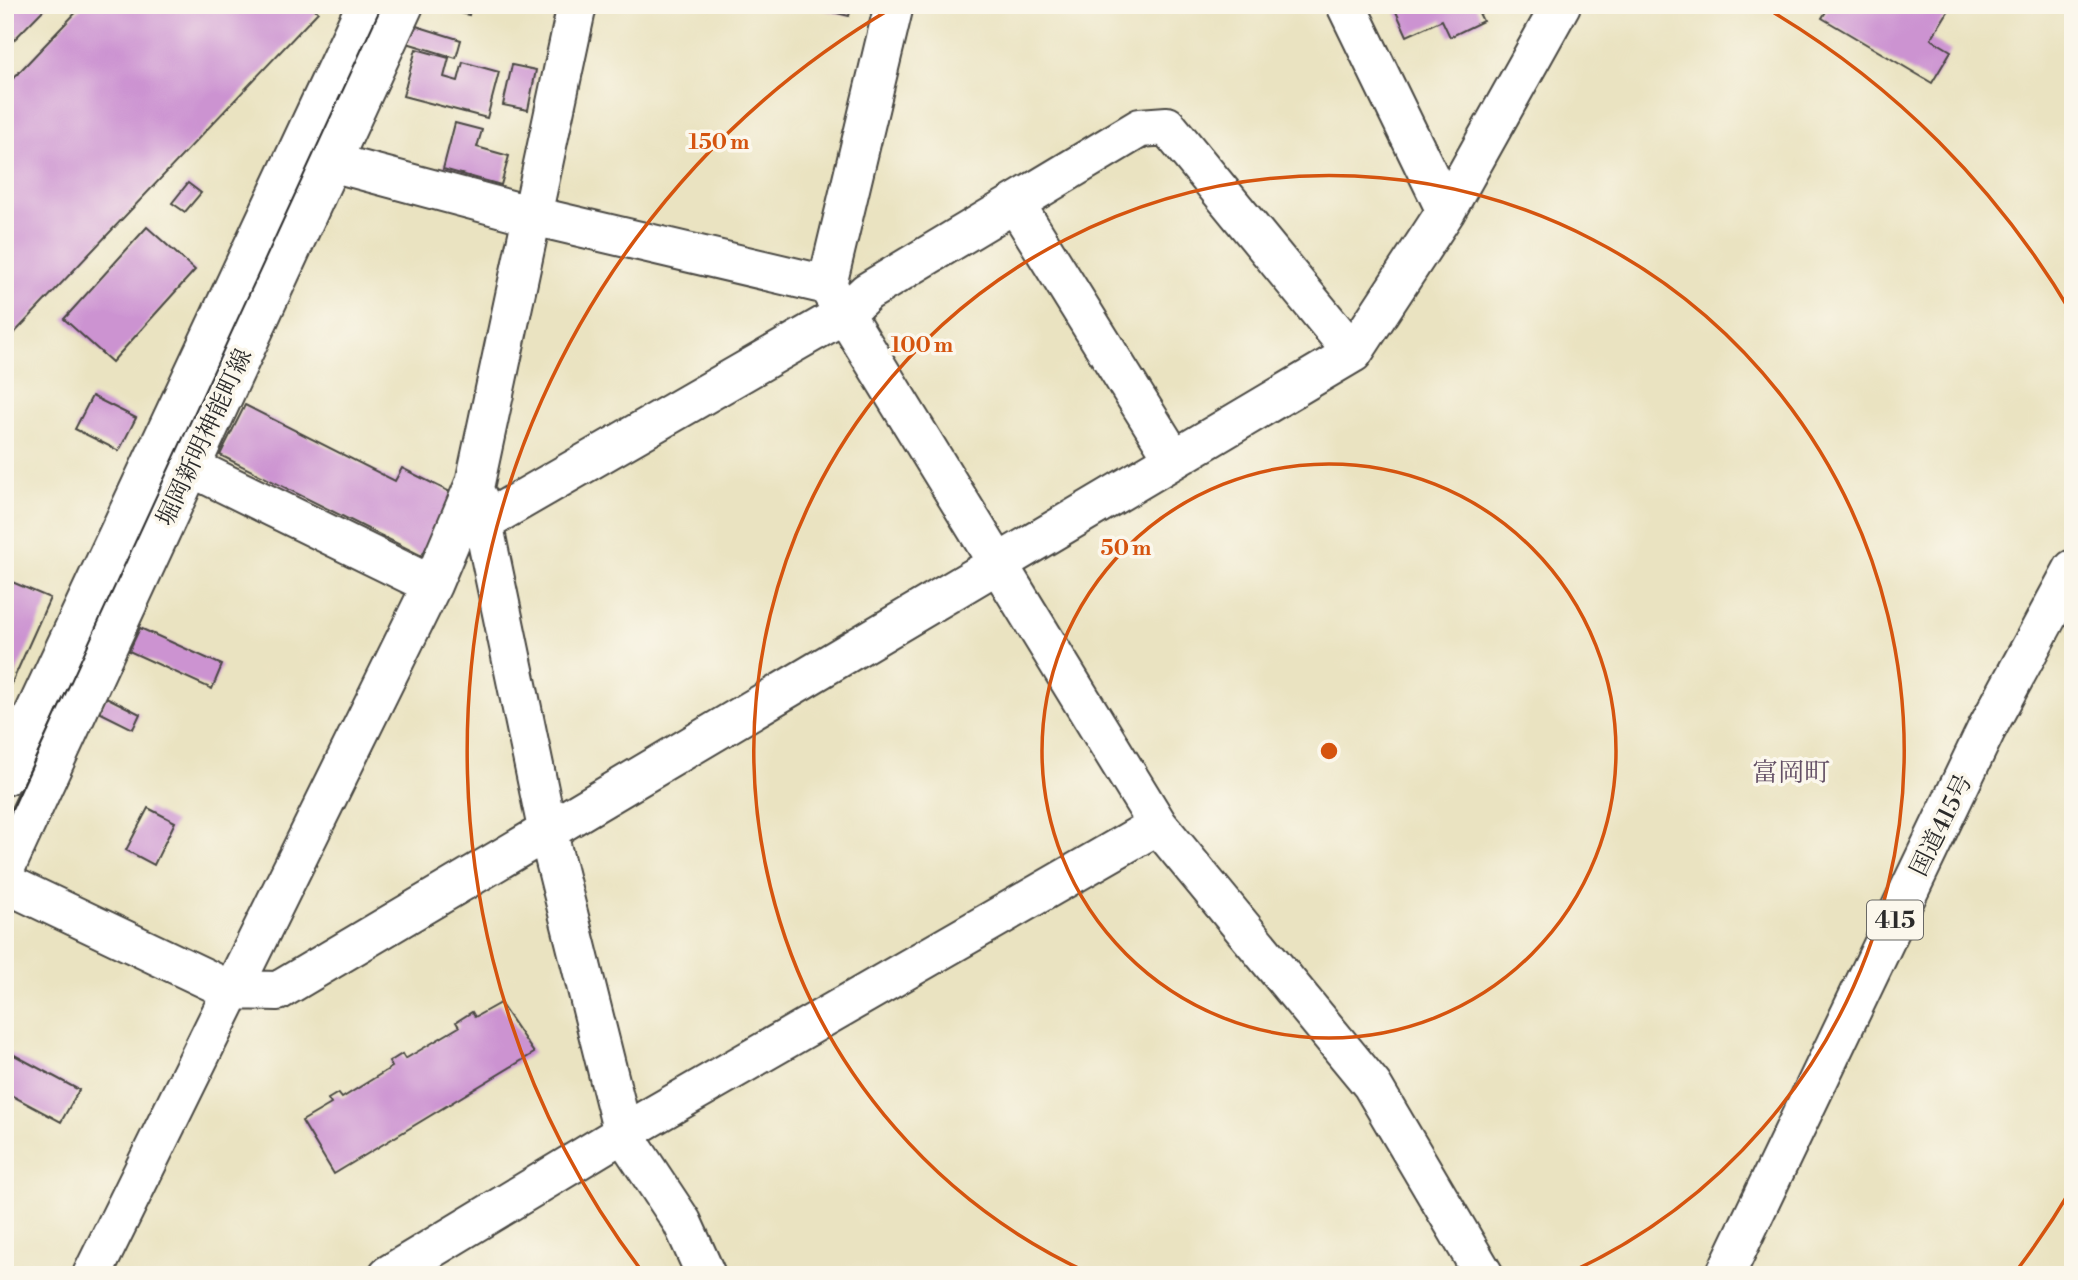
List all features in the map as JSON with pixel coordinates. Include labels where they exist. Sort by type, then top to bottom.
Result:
[{"type":"main road","name":"堀岡新明神能町線","points":[[315,155],[366,5]]},
{"type":"main road","name":"堀岡新明神能町線","points":[[5,869],[174,459],[315,155],[404,5]]},
{"type":"main road","points":[[92,1275],[230,990],[432,585],[475,483],[577,5]]},
{"type":"main road","points":[[835,299],[894,5]]},
{"type":"main road","points":[[1346,5],[1446,211]]},
{"type":"main road","points":[[5,883],[230,990],[278,991],[548,834],[1353,353],[1446,211],[1561,5]]},
{"type":"main road","points":[[483,522],[835,299],[867,292],[1140,128],[1167,126],[1353,353]]},
{"type":"main road","points":[[315,155],[835,299],[1158,825],[1372,1085],[1484,1275]]},
{"type":"main road","points":[[1015,203],[1174,459]]},
{"type":"main road","name":"堀岡新明神能町線","points":[[5,776],[174,459]]},
{"type":"main road","points":[[174,459],[432,585]]},
{"type":"main road","points":[[475,483],[548,834],[623,1133],[682,1222],[706,1275]]},
{"type":"main road","name":"国道415号","points":[[1725,1275],[1986,730],[2073,569]]},
{"type":"main road","points":[[387,1275],[623,1133],[1158,825]]},
{"type":"building","points":[[5,5],[48,5],[5,49]]},
{"type":"building","points":[[83,5],[311,5],[318,12],[5,343],[5,87]]},
{"type":"building","points":[[437,5],[471,5],[469,15],[437,8]]},
{"type":"building","points":[[805,5],[852,5],[849,16]]},
{"type":"building","points":[[1393,5],[1475,5],[1483,21],[1450,37],[1442,20],[1407,36]]},
{"type":"building","points":[[1830,5],[1952,5],[1931,39],[1951,51],[1932,83],[1822,18]]},
{"type":"building","points":[[413,25],[461,40],[456,58],[407,43]]},
{"type":"building","points":[[416,49],[449,58],[444,77],[458,81],[463,62],[499,72],[487,118],[403,96]]},
{"type":"building","points":[[512,65],[536,70],[528,110],[503,105]]},
{"type":"building","points":[[455,123],[482,130],[477,147],[509,156],[501,185],[443,169]]},
{"type":"building","points":[[188,183],[201,193],[185,212],[172,203]]},
{"type":"building","points":[[147,227],[195,270],[112,362],[64,319]]},
{"type":"building","points":[[92,396],[136,418],[119,451],[75,429]]},
{"type":"building","points":[[245,405],[395,481],[402,468],[454,494],[422,556],[220,455]]},
{"type":"building","points":[[5,579],[50,598],[5,698]]},
{"type":"building","points":[[140,628],[222,665],[212,689],[129,651]]},
{"type":"building","points":[[106,697],[140,714],[133,729],[99,712]]},
{"type":"building","points":[[148,808],[175,822],[154,865],[126,850]]},
{"type":"building","points":[[500,1003],[534,1053],[334,1174],[302,1121],[331,1104],[328,1099],[338,1093],[342,1098],[392,1067],[389,1062],[402,1054],[405,1059],[459,1027],[456,1022],[472,1012],[475,1017]]},
{"type":"building","points":[[5,1050],[79,1090],[61,1122],[5,1092]]},
{"type":"tram line","points":[[5,825],[382,5]]},
{"type":"district","name":"富岡町","points":[[1791,772]]}]
